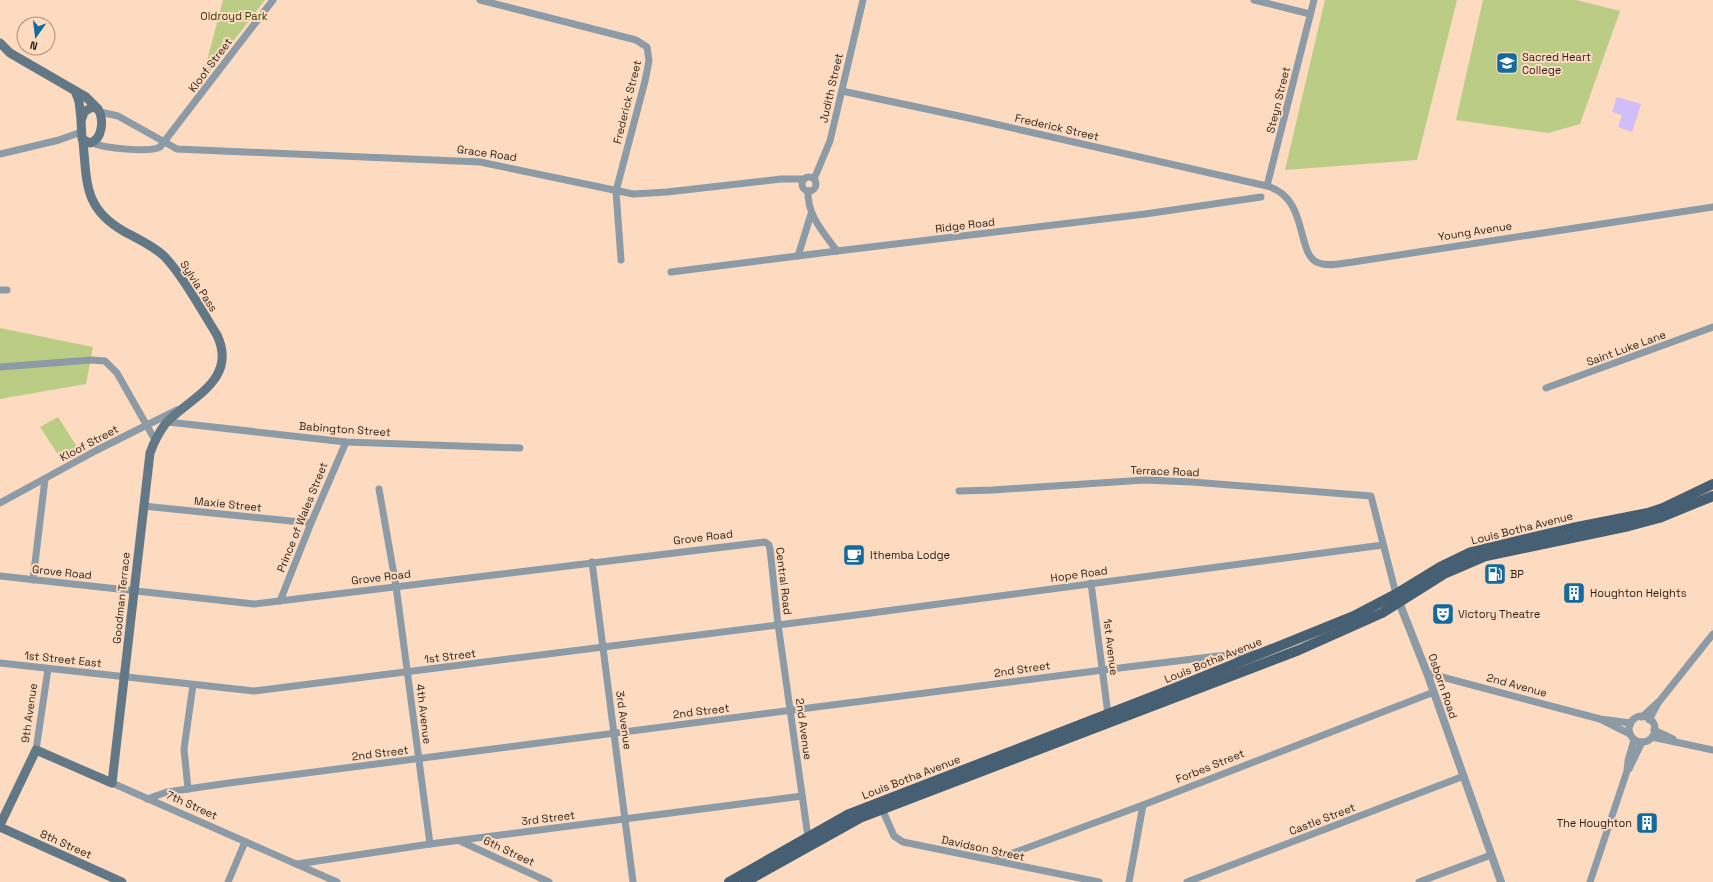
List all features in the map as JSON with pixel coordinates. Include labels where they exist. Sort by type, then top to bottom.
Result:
[{"type":"main road","name":"Grace Road","points":[[0,43],[10,53],[91,101],[99,110]]},
{"type":"main road","name":"Sylvia Pass","points":[[76,91],[86,140],[87,178],[90,196],[97,210],[110,223],[151,247],[167,259],[217,335],[221,346],[222,356],[217,375],[210,386],[168,422]]},
{"type":"main road","points":[[81,121],[84,112],[88,108],[99,110],[101,129],[97,138],[86,140]]},
{"type":"main road","name":"Goodman Terrace","points":[[112,783],[148,460],[155,440],[168,422]]},
{"type":"main road","name":"Louis Botha Avenue","points":[[752,881],[848,825],[882,809],[1299,650],[1362,623],[1398,599],[1440,567],[1471,552],[1572,528],[1648,513],[1663,508],[1713,484]]},
{"type":"main road","name":"Louis Botha Avenue","points":[[729,882],[858,810],[1108,714],[1259,653],[1290,643],[1398,599],[1444,574],[1486,556],[1629,526],[1660,518],[1713,496]]},
{"type":"main road","name":"7th Street","points":[[36,750],[112,783]]},
{"type":"main road","name":"9th Avenue","points":[[0,826],[36,750]]},
{"type":"main road","name":"8th Street","points":[[0,826],[122,882]]},
{"type":"street","name":"Kloof Street","points":[[165,142],[272,0]]},
{"type":"street","name":"Frederick Street","points":[[480,0],[636,40],[647,47],[650,61],[616,191],[622,260]]},
{"type":"street","name":"Judith Street","points":[[814,179],[829,145],[862,0]]},
{"type":"street","points":[[1254,0],[1310,14]]},
{"type":"street","name":"Steyn Street","points":[[1267,186],[1314,0]]},
{"type":"street","name":"Frederick Street","points":[[842,91],[1267,186]]},
{"type":"street","name":"Grace Road","points":[[99,110],[118,116],[177,149],[480,162],[616,191],[645,195],[771,180],[804,179]]},
{"type":"street","points":[[0,154],[59,140],[86,140],[102,147],[156,150],[177,149]]},
{"type":"street","points":[[156,150],[165,142]]},
{"type":"street","points":[[809,177],[814,179],[815,182],[814,188],[808,191],[803,188],[802,181],[809,177]]},
{"type":"street","name":"Young Avenue","points":[[1267,186],[1276,189],[1283,194],[1295,211],[1308,253],[1314,261],[1323,264],[1352,262],[1713,207]]},
{"type":"street","points":[[808,191],[808,200],[812,214],[837,251]]},
{"type":"street","name":"Ridge Road","points":[[672,272],[1129,216],[1261,197]]},
{"type":"street","points":[[798,256],[812,214]]},
{"type":"street","name":"Saint Luke Lane","points":[[1546,388],[1713,327]]},
{"type":"street","points":[[0,367],[91,360],[105,361],[117,373],[155,440]]},
{"type":"street","name":"Kloof Street","points":[[0,503],[146,425],[190,404]]},
{"type":"street","name":"Babington Street","points":[[168,422],[346,442],[520,448]]},
{"type":"street","name":"Prince of Wales Street","points":[[280,602],[310,523],[346,442]]},
{"type":"street","points":[[33,580],[45,479]]},
{"type":"street","name":"Terrace Road","points":[[959,491],[1145,480],[1192,482],[1371,496]]},
{"type":"street","points":[[379,489],[396,586]]},
{"type":"street","name":"Osborn Road","points":[[1371,496],[1398,599],[1434,692],[1501,882]]},
{"type":"street","name":"Maxie Street","points":[[143,506],[310,523]]},
{"type":"street","name":"Grove Road","points":[[0,576],[245,603],[280,602],[396,586],[765,542]]},
{"type":"street","name":"Central Road","points":[[765,542],[769,545],[770,549],[778,624]]},
{"type":"street","name":"Hope Road","points":[[778,624],[1383,545]]},
{"type":"street","name":"3rd Avenue","points":[[592,562],[633,882]]},
{"type":"street","name":"1st Avenue","points":[[1091,583],[1108,714]]},
{"type":"street","name":"4th Avenue","points":[[396,586],[430,844]]},
{"type":"street","name":"1st Street","points":[[124,677],[254,692],[778,624]]},
{"type":"street","name":"2nd Avenue","points":[[778,624],[808,837]]},
{"type":"street","points":[[1590,882],[1627,771],[1628,761],[1635,739],[1631,723],[1642,717],[1658,703],[1713,634]]},
{"type":"street","name":"2nd Street","points":[[147,798],[156,794],[188,789],[790,710],[1218,656],[1259,653]]},
{"type":"street","name":"1st Street East","points":[[0,663],[124,677]]},
{"type":"street","name":"9th Avenue","points":[[36,750],[48,669]]},
{"type":"street","name":"2nd Avenue","points":[[1427,673],[1600,719],[1631,723]]},
{"type":"street","points":[[188,789],[184,749],[192,685]]},
{"type":"street","name":"Forbes Street","points":[[994,860],[1143,805],[1434,692]]},
{"type":"street","points":[[1649,720],[1658,703]]},
{"type":"street","points":[[1642,717],[1649,720],[1654,730],[1680,742]]},
{"type":"street","name":"2nd Avenue","points":[[1600,719],[1635,739]]},
{"type":"street","points":[[1652,737],[1654,730]]},
{"type":"street","points":[[1635,739],[1652,737],[1713,750]]},
{"type":"street","name":"Castle Street","points":[[1187,882],[1464,776]]},
{"type":"street","name":"7th Street","points":[[112,783],[337,882]]},
{"type":"street","name":"3rd Street","points":[[297,864],[430,844],[802,796]]},
{"type":"street","points":[[1129,882],[1143,805]]},
{"type":"street","name":"Davidson Street","points":[[882,809],[894,836],[900,840],[1099,882]]},
{"type":"street","name":"6th Street","points":[[460,841],[549,882]]},
{"type":"street","points":[[228,882],[245,842]]},
{"type":"street","points":[[1419,882],[1491,855]]},
{"type":"green space","name":"Oldroyd Park","points":[[223,0],[265,0],[201,83]]},
{"type":"green space","points":[[1325,0],[1457,0],[1417,160],[1285,170]]},
{"type":"green space","points":[[1483,0],[1576,0],[1620,11],[1580,124],[1548,133],[1456,120]]},
{"type":"green space","points":[[0,328],[93,347],[86,384],[0,399]]},
{"type":"green space","points":[[58,417],[79,450],[61,459],[40,427]]},
{"type":"shaded area","points":[[1617,97],[1641,104],[1632,132],[1618,127],[1622,115],[1612,112]]},
{"type":"place","name":"Sacred Heart College","points":[[1507,63]]},
{"type":"place","name":"Ithemba Lodge","points":[[854,555]]},
{"type":"place","name":"BP","points":[[1495,574]]},
{"type":"place","name":"Houghton Heights","points":[[1574,593]]},
{"type":"place","name":"Victory Theatre","points":[[1443,614]]},
{"type":"place","name":"The Houghton","points":[[1647,823]]}]
